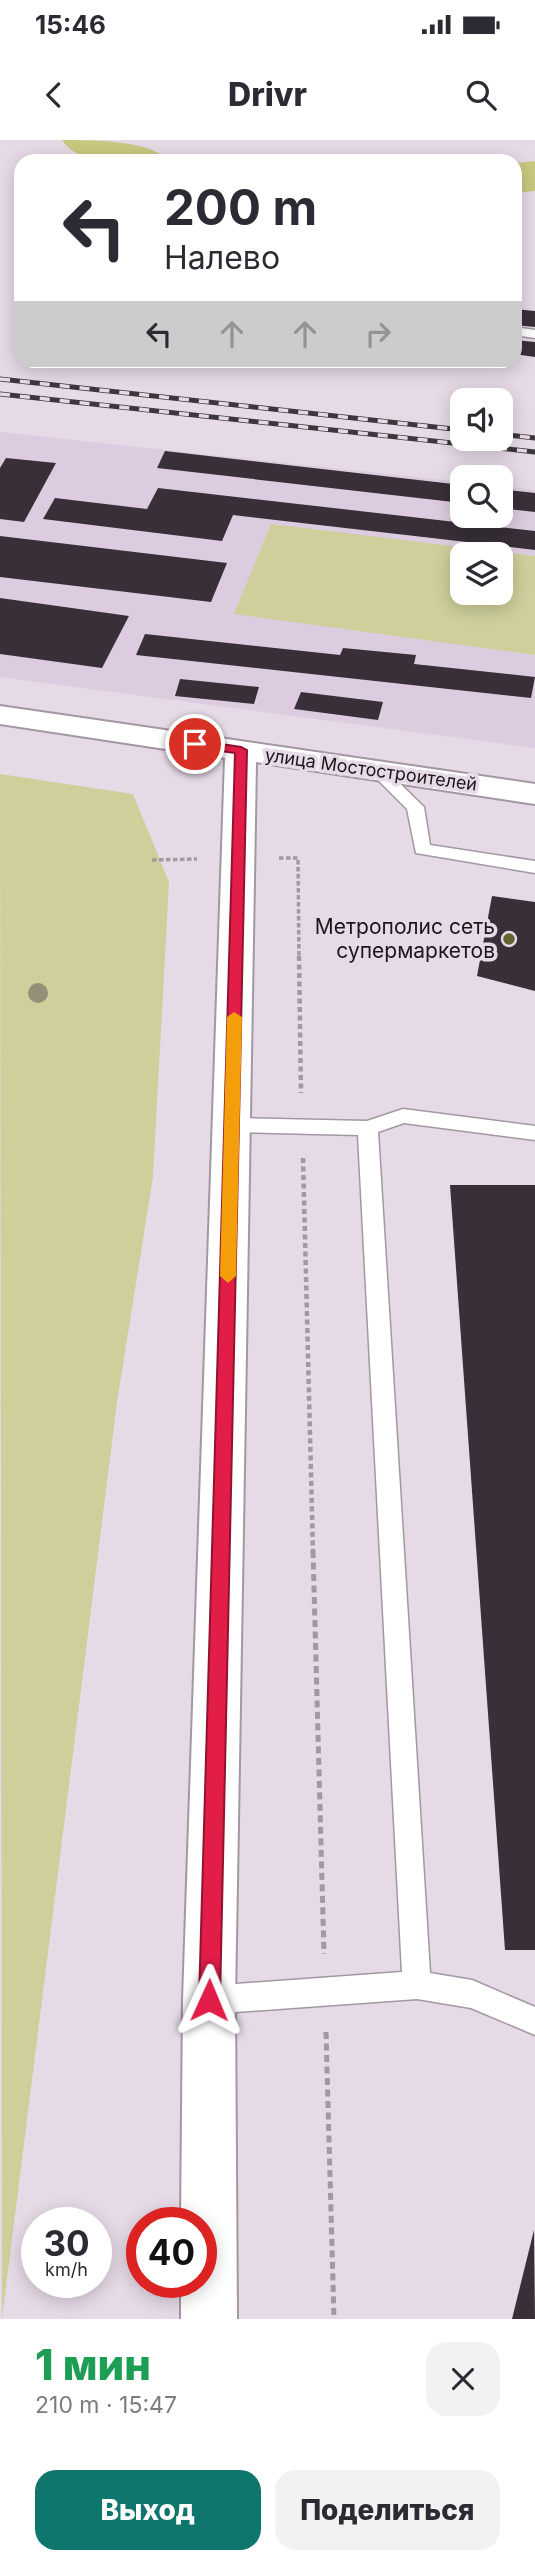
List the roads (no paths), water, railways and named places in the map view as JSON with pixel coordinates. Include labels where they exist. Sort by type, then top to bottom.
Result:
[{"type":"street","name":"улица Мостостроителей","points":[[0,715],[535,794]]},
{"type":"street","points":[[208,2319],[209,2000],[241,750]]},
{"type":"lane","points":[[377,771],[415,807],[422,849],[535,867]]},
{"type":"lane","points":[[232,1125],[368,1128],[403,1116],[535,1133]]},
{"type":"lane","points":[[368,1128],[417,1985]]},
{"type":"lane","points":[[209,2000],[417,1985],[471,1994],[535,2021]]},
{"type":"waterway","points":[[86,140],[126,154]]},
{"type":"waterway","points":[[522,177],[535,176]]},
{"type":"railway","points":[[0,379],[450,429]]},
{"type":"railway","points":[[0,394],[535,452]]},
{"type":"railway","points":[[513,435],[535,438]]},
{"type":"place","name":"Метрополис cеть супермаркетов","points":[[509,939]]}]
